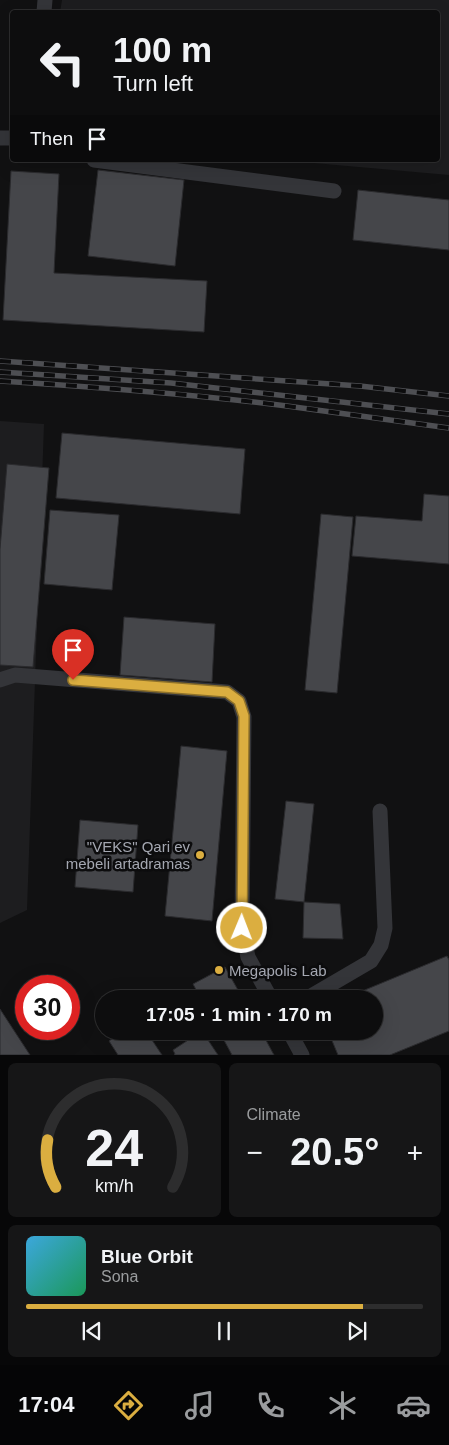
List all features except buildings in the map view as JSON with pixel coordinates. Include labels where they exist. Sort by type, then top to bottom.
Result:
[{"type":"street","points":[[109,162],[334,191]]},
{"type":"street","points":[[0,680],[15,675],[227,692],[239,701],[244,716],[242,928],[248,957],[266,990]]},
{"type":"street","points":[[321,990],[371,961],[381,945],[384,928],[380,811]]},
{"type":"street","points":[[294,1040],[302,1055]]},
{"type":"shaded area","points":[[62,0],[449,0],[449,175],[303,162],[440,162],[440,10],[60,10]]},
{"type":"shaded area","points":[[0,421],[44,424],[27,910],[0,923]]},
{"type":"railway","points":[[0,361],[360,386],[449,396]]},
{"type":"railway","points":[[0,372],[171,383],[449,414]]},
{"type":"railway","points":[[0,381],[216,398],[449,428]]},
{"type":"place","name":"\"VEKS\" Qari ev mebeli artadramas","points":[[200,855]]},
{"type":"place","name":"Megapolis Lab","points":[[219,970]]},
{"type":"route","points":[[73,680],[227,692],[239,701],[244,716],[242,928]]}]
